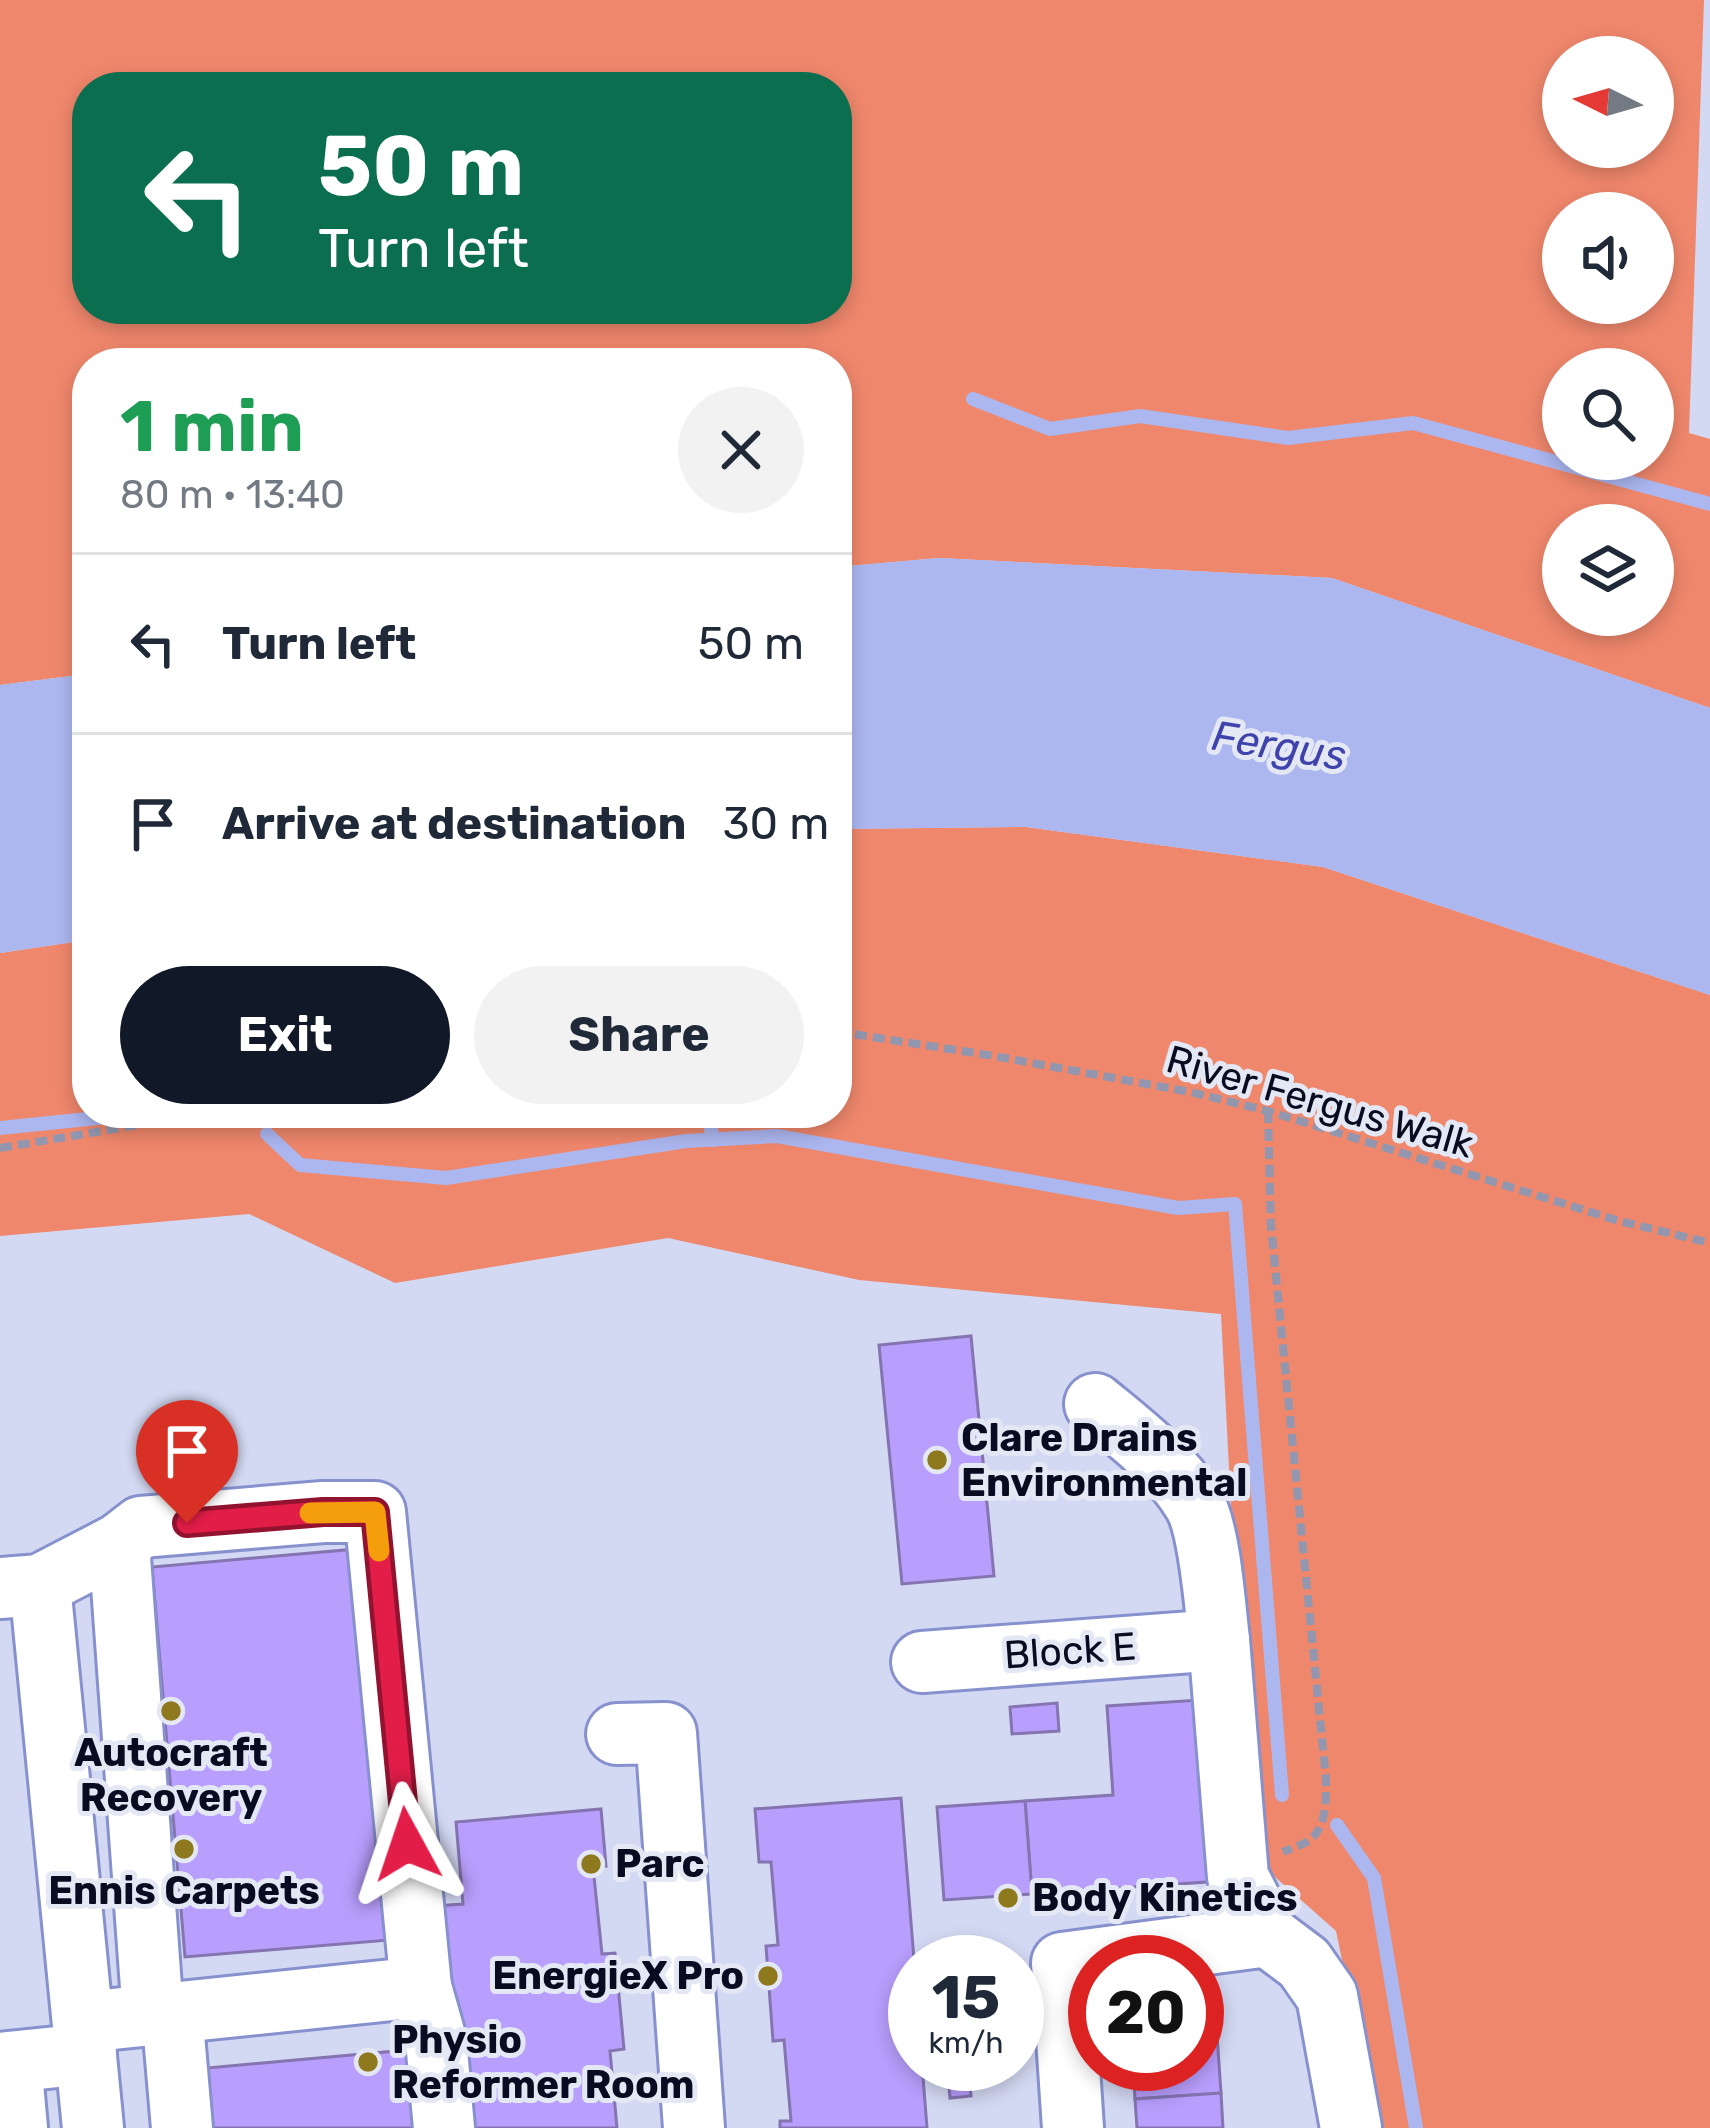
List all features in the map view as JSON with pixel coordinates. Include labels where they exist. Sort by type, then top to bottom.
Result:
[{"type":"street","points":[[1096,1403],[1153,1454],[1196,1505],[1210,1562],[1251,1869],[1268,1936],[1304,1963],[1328,1996],[1351,2128]]},
{"type":"street","points":[[93,2128],[20,1586],[119,1544],[141,1527],[375,1512],[421,1987],[436,2040],[444,2128]]},
{"type":"street","points":[[119,1544],[163,2013],[182,2128]]},
{"type":"street","name":"Block E","points":[[922,1662],[1219,1640]]},
{"type":"street","points":[[662,1733],[694,2128]]},
{"type":"street","points":[[1073,2128],[1062,1963],[1268,1936]]},
{"type":"street","points":[[17,2128],[5,2062],[163,2013],[421,1987]]},
{"type":"path","name":"River Fergus Walk","points":[[852,1034],[1190,1092],[1268,1111],[1619,1221],[1710,1243]]},
{"type":"path","points":[[1251,1869],[1310,1840],[1326,1807],[1271,1226],[1268,1111]]},
{"type":"path","points":[[0,1148],[121,1128]]},
{"type":"shaded area","points":[[0,0],[1704,0],[1689,433],[1710,439],[1710,708],[1332,578],[939,558],[852,566],[852,348],[72,348],[72,676],[0,685]]},
{"type":"shaded area","points":[[1026,827],[1323,867],[1710,995],[1710,2128],[1377,2128],[1336,1931],[1249,1854],[1221,1314],[859,1280],[668,1238],[395,1283],[249,1214],[0,1236],[0,953],[72,942],[72,1128],[852,1128],[852,829]]},
{"type":"water","name":"Fergus","points":[[939,558],[1332,578],[1710,708],[1710,995],[1323,867],[1026,827],[852,829],[852,566]]},
{"type":"water","points":[[72,676],[72,942],[0,953],[0,685]]},
{"type":"building","name":"Clare Drains Environmental","points":[[971,1336],[994,1576],[902,1584],[879,1345]]},
{"type":"building","points":[[357,1549],[390,1940],[185,1957],[152,1567]]},
{"type":"building","points":[[1200,1700],[1221,1881],[1032,1894],[1025,1801],[1113,1795],[1107,1706]]},
{"type":"building","points":[[1057,1703],[1059,1731],[1012,1734],[1010,1707]]},
{"type":"building","points":[[901,1798],[912,1935],[888,1935],[888,2091],[924,2091],[927,2128],[780,2128],[780,2121],[791,2121],[784,2040],[773,2041],[766,1946],[778,1945],[771,1862],[759,1862],[755,1809]]},
{"type":"building","points":[[1025,1801],[1032,1894],[944,1900],[937,1807]]},
{"type":"building","points":[[601,1809],[606,1866],[593,1867],[602,1954],[615,1953],[624,2049],[610,2051],[617,2128],[455,2128],[435,1906],[463,1904],[456,1822]]},
{"type":"building","points":[[419,2049],[426,2128],[212,2128],[207,2068]]},
{"type":"building","points":[[949,2091],[970,2091],[971,2096],[950,2098]]},
{"type":"building","points":[[1135,2091],[1221,2091],[1221,2093],[1135,2099]]},
{"type":"building","points":[[1221,2093],[1223,2128],[1137,2128],[1135,2099]]},
{"type":"waterway","points":[[973,399],[1050,429],[1140,416],[1288,438],[1413,423],[1710,504]]},
{"type":"waterway","points":[[0,1128],[72,1121]]},
{"type":"waterway","points":[[711,1128],[713,1140]]},
{"type":"waterway","points":[[267,1134],[300,1165],[446,1178],[686,1141],[777,1136],[1178,1208],[1235,1204],[1282,1795]]},
{"type":"waterway","points":[[1337,1825],[1374,1878],[1416,2128]]},
{"type":"slow traffic","points":[[310,1513],[375,1512],[379,1551]]},
{"type":"place","name":"Clare Drains Environmental","points":[[937,1460]]},
{"type":"place","name":"Autocraft Recovery","points":[[171,1711]]},
{"type":"place","name":"Ennis Carpets","points":[[184,1849]]},
{"type":"place","name":"Parc","points":[[591,1864]]},
{"type":"place","name":"Body Kinetics","points":[[1008,1898]]},
{"type":"place","name":"EnergieX Pro","points":[[768,1976]]},
{"type":"place","name":"Physio Reformer Room","points":[[368,2062]]},
{"type":"route","points":[[187,1523],[375,1512],[407,1844]]}]
